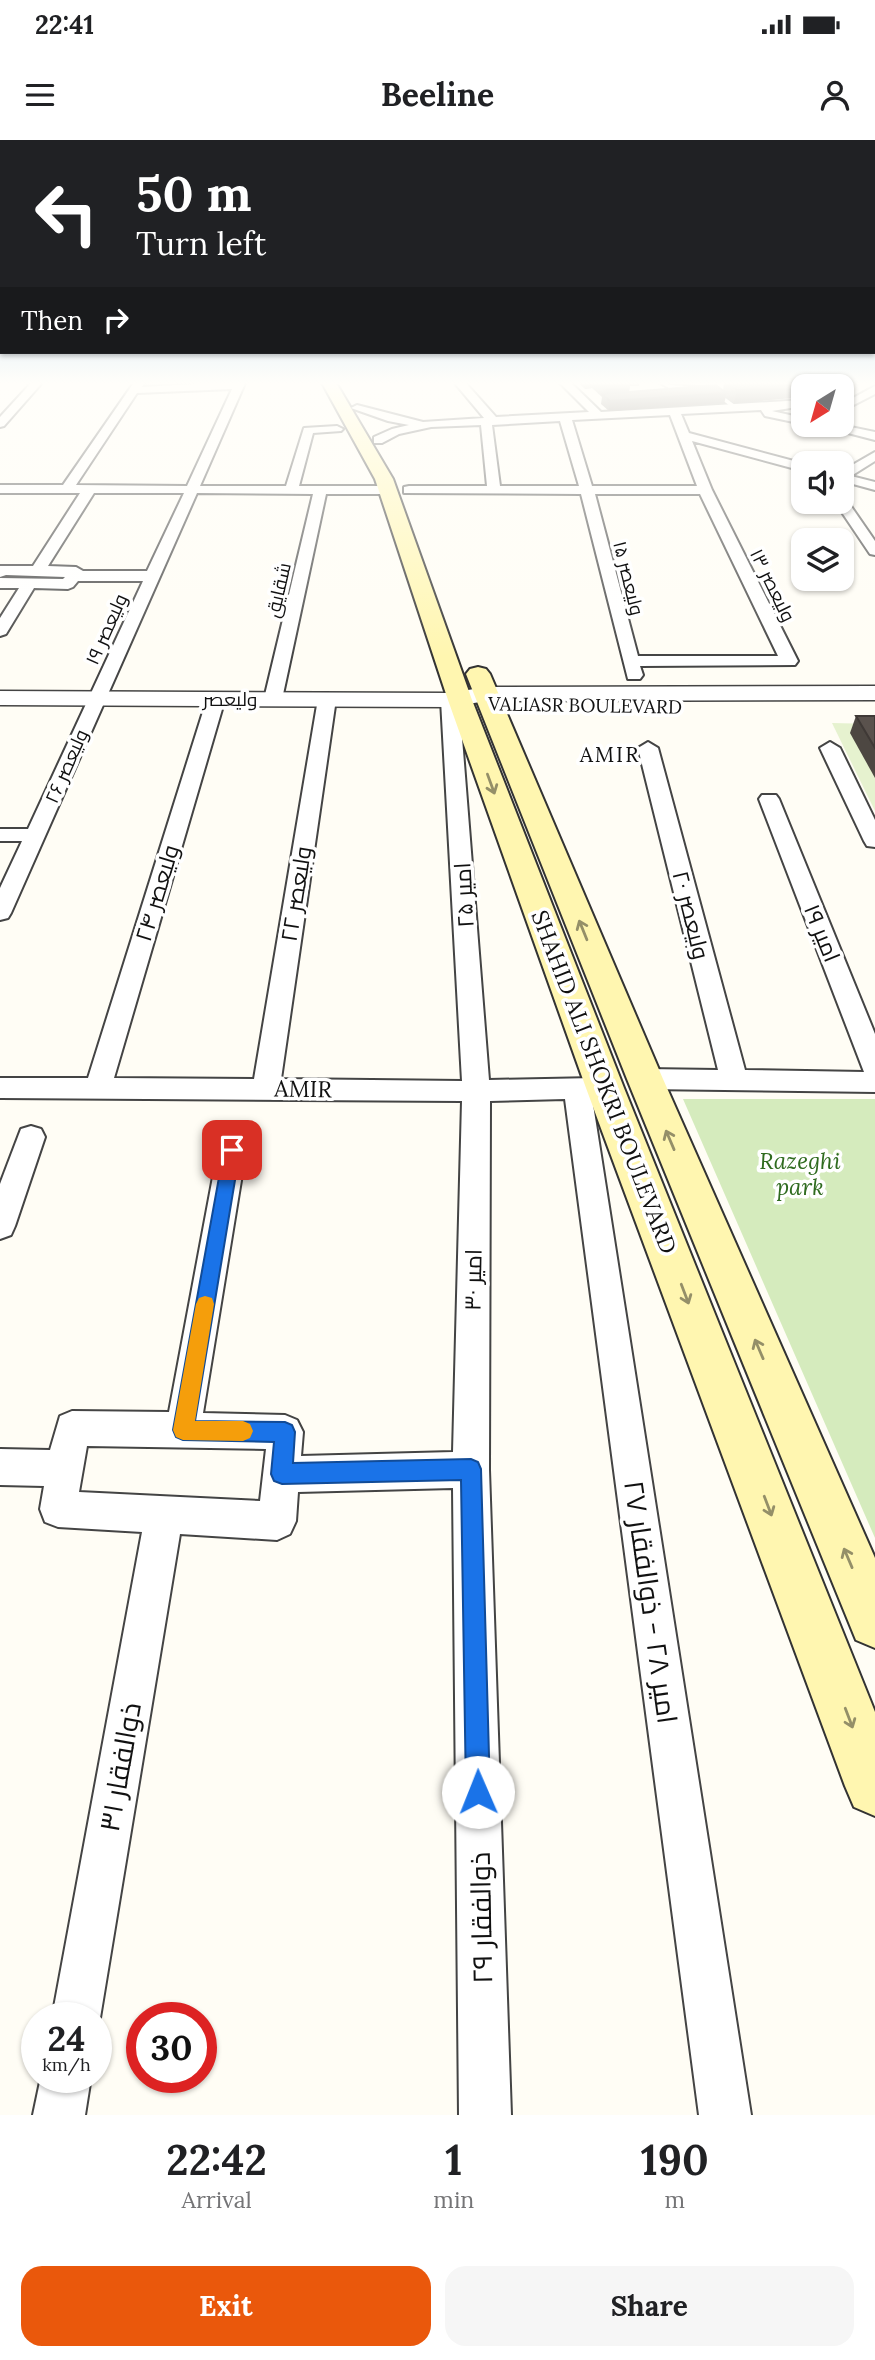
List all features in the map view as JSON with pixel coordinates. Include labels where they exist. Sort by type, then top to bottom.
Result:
[{"type":"main road","name":"SHAHID ALI SHOKRI BOULEVARD","points":[[387,473],[398,490]]},
{"type":"main road","name":"SHAHID ALI SHOKRI BOULEVARD","points":[[391,473],[454,643],[591,1088],[743,1442],[875,1786]]},
{"type":"main road","name":"SHAHID ALI SHOKRI BOULEVARD","points":[[472,700],[645,1079],[875,1621]]},
{"type":"main road","points":[[743,1442],[795,1433]]},
{"type":"street","points":[[66,489],[77,473]]},
{"type":"street","name":"ولیعصر ۱۹","points":[[97,698],[199,473]]},
{"type":"street","points":[[291,490],[296,473]]},
{"type":"street","points":[[493,473],[494,490]]},
{"type":"street","name":"ولیعصر ۱۵","points":[[582,473],[632,668]]},
{"type":"street","name":"ولیعصر ۱۳","points":[[632,668],[789,661],[699,473]]},
{"type":"street","points":[[854,480],[875,486]]},
{"type":"street","points":[[0,489],[705,490]]},
{"type":"street","points":[[0,631],[89,489]]},
{"type":"street","name":"شقایق","points":[[273,699],[320,490]]},
{"type":"street","points":[[849,514],[875,551]]},
{"type":"street","points":[[0,573],[2,570],[34,577]]},
{"type":"street","points":[[0,583],[76,571],[72,576],[152,576]]},
{"type":"street","name":"VALIASR BOULEVARD","points":[[472,700],[875,693]]},
{"type":"street","name":"ولیعصر","points":[[0,698],[472,700]]},
{"type":"street","name":"ولیعصر ۲۶","points":[[0,913],[97,698]]},
{"type":"street","name":"ولیعصر ۲۴","points":[[98,1088],[216,699]]},
{"type":"street","name":"ولیعصر ۲۲","points":[[265,1088],[327,699]]},
{"type":"street","name":"VALIASR BOULEVARD","points":[[472,700],[875,708]]},
{"type":"street","name":"امیر ۲۵","points":[[472,700],[476,1091]]},
{"type":"street","name":"ولیعصر ۲۰","points":[[648,748],[734,1081]]},
{"type":"street","points":[[830,748],[875,841]]},
{"type":"street","name":"امیر ۱۹","points":[[769,799],[875,1067]]},
{"type":"street","points":[[0,835],[36,835]]},
{"type":"street","points":[[645,1079],[875,1082]]},
{"type":"street","name":"AMIR","points":[[0,1088],[476,1091],[591,1088]]},
{"type":"street","name":"امیر ۲۸ - ذوالفقار ۲۷","points":[[591,1088],[724,2115]]},
{"type":"street","name":"امیر ۳۰","points":[[471,1469],[476,1091]]},
{"type":"street","points":[[0,1226],[31,1136]]},
{"type":"street","points":[[183,1430],[232,1150]]},
{"type":"street","points":[[72,1428],[183,1430],[285,1432],[277,1521],[58,1509],[72,1428]]},
{"type":"street","points":[[0,1467],[65,1468]]},
{"type":"street","points":[[282,1474],[471,1469]]},
{"type":"street","name":"ذوالفقار ۲۹","points":[[471,1469],[485,2115]]},
{"type":"street","name":"ذوالفقار ۳۱","points":[[79,2002],[164,1516]]},
{"type":"street","points":[[59,2115],[63,2093]]},
{"type":"green space","points":[[832,723],[875,724],[875,811]]},
{"type":"green space","name":"Razeghi park","points":[[683,1099],[875,1099],[875,1538]]},
{"type":"building","points":[[856,716],[875,716],[875,748]]},
{"type":"slow traffic","points":[[205,1304],[183,1430],[243,1431]]},
{"type":"district","name":"AMIR","points":[[610,755]]},
{"type":"route","points":[[232,1150],[183,1430],[285,1432],[282,1474],[471,1469],[478,1792]]}]
